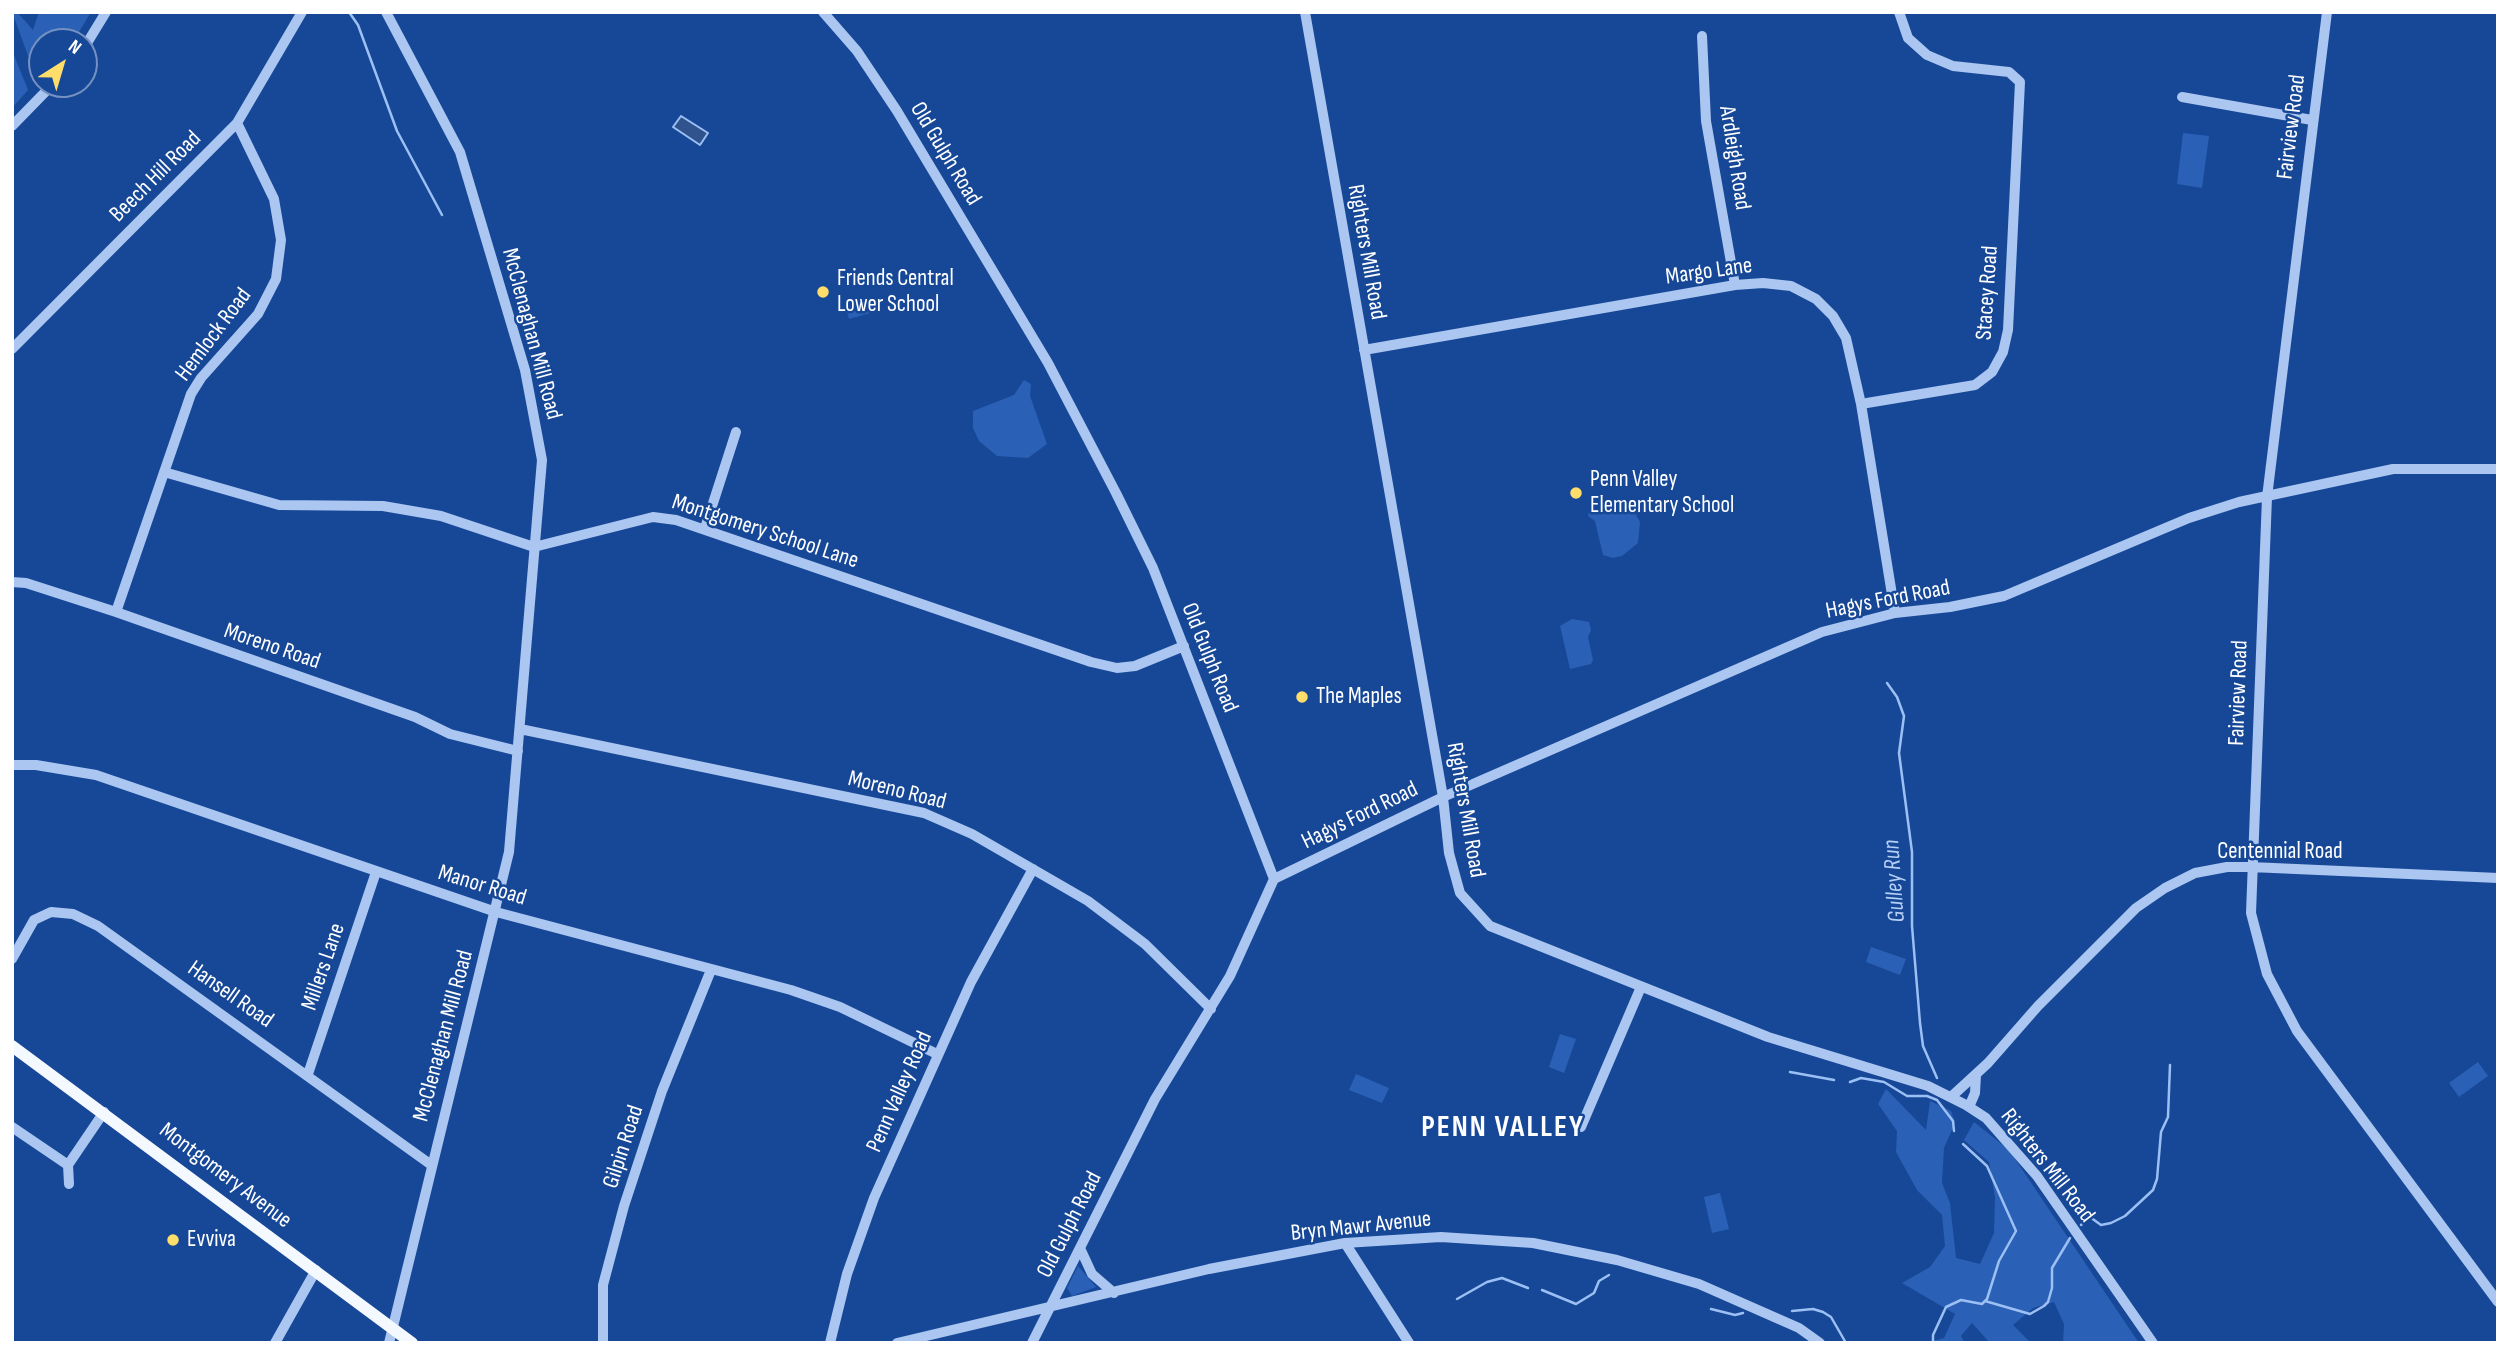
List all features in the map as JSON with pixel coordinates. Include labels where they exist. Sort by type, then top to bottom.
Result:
[{"type":"main road","name":"Montgomery Avenue","points":[[12,1046],[316,1269],[412,1343]]},
{"type":"street","points":[[96,28],[106,12]]},
{"type":"street","name":"Beech Hill Road","points":[[12,349],[237,123],[302,12]]},
{"type":"street","name":"McClenaghan Mill Road","points":[[386,12],[460,152],[525,370],[542,460],[509,852],[496,912],[430,1164],[389,1343]]},
{"type":"street","name":"Old Gulph Road","points":[[823,12],[857,51],[897,111],[1048,363],[1153,568],[1274,879],[1211,1009],[1155,1099],[1032,1343]]},
{"type":"street","name":"Righters Mill Road","points":[[1305,12],[1443,797],[1443,818],[1454,878],[1460,892],[1490,926],[1768,1037],[1928,1086],[1986,1118],[2037,1176],[2154,1343]]},
{"type":"street","name":"Stacey Road","points":[[1861,404],[1975,385],[1992,372],[2003,352],[2008,330],[2021,87],[2017,77],[2009,72],[1953,66],[1927,55],[1908,38],[1899,12]]},
{"type":"street","name":"Fairview Road","points":[[2326,12],[2267,497],[2251,914],[2257,945],[2280,1002],[2297,1031],[2498,1302]]},
{"type":"street","name":"Ardleigh Road","points":[[1702,36],[1706,121],[1735,285]]},
{"type":"street","points":[[2182,97],[2312,120]]},
{"type":"street","points":[[12,126],[39,98]]},
{"type":"street","name":"Hemlock Road","points":[[116,612],[191,394],[201,378],[258,314],[270,293],[279,267],[280,226],[274,199],[237,123]]},
{"type":"street","name":"Margo Lane","points":[[1364,349],[1735,285],[1763,283],[1791,286],[1816,299],[1846,338],[1861,404],[1895,613]]},
{"type":"street","points":[[705,528],[736,432]]},
{"type":"street","name":"Hagys Ford Road","points":[[1274,879],[1443,797],[1822,632],[1895,613],[1950,607],[2004,596],[2202,513],[2267,497],[2393,469],[2498,469]]},
{"type":"street","points":[[164,472],[279,505],[383,506],[441,516],[534,547]]},
{"type":"street","name":"Montgomery School Lane","points":[[534,547],[653,517],[705,528],[1091,662],[1117,668],[1135,666],[1184,646]]},
{"type":"street","name":"Moreno Road","points":[[12,582],[26,583],[116,612],[415,717],[450,734],[518,751]]},
{"type":"street","name":"Moreno Road","points":[[520,729],[924,813],[972,834],[1117,920],[1165,962],[1211,1009]]},
{"type":"street","name":"Manor Road","points":[[12,765],[36,765],[96,775],[496,912],[791,990],[840,1007],[937,1054]]},
{"type":"street","name":"Centennial Road","points":[[1951,1097],[1976,1075],[2051,993],[2150,898],[2195,873],[2227,867],[2251,867],[2498,878]]},
{"type":"street","name":"Penn Valley Road","points":[[830,1343],[847,1274],[874,1198],[971,982],[1033,869]]},
{"type":"street","name":"Millers Lane","points":[[307,1074],[376,872]]},
{"type":"street","name":"Hansell Road","points":[[12,958],[34,920],[51,912],[73,914],[99,926],[430,1164]]},
{"type":"street","name":"Gilpin Road","points":[[603,1343],[603,1285],[624,1206],[663,1091],[711,970]]},
{"type":"street","points":[[1581,1127],[1641,987]]},
{"type":"street","points":[[1969,1107],[1975,1093],[1976,1075]]},
{"type":"street","points":[[69,1184],[68,1165],[104,1112]]},
{"type":"street","points":[[12,1127],[68,1165]]},
{"type":"street","name":"Bryn Mawr Avenue","points":[[897,1343],[1209,1269],[1345,1243],[1441,1237],[1533,1243],[1617,1260],[1699,1284],[1799,1328],[1820,1343]]},
{"type":"street","points":[[1345,1243],[1409,1343]]},
{"type":"street","points":[[1080,1248],[1092,1274],[1114,1293]]},
{"type":"street","points":[[275,1343],[316,1269]]},
{"type":"shaded area","points":[[12,12],[17,12],[31,28],[28,28],[28,56]]},
{"type":"shaded area","points":[[39,12],[91,12],[81,28],[34,28]]},
{"type":"shaded area","points":[[12,50],[28,90],[12,108]]},
{"type":"shaded area","points":[[681,116],[708,133],[700,145],[673,127]]},
{"type":"shaded area","points":[[2183,133],[2209,136],[2202,188],[2177,184]]},
{"type":"shaded area","points":[[878,299],[881,310],[849,319],[846,309]]},
{"type":"shaded area","points":[[1024,380],[1031,384],[1030,396],[1047,444],[1028,458],[997,456],[979,441],[973,428],[973,411],[1014,395]]},
{"type":"shaded area","points":[[1633,509],[1640,522],[1638,543],[1622,556],[1613,558],[1603,555],[1595,521],[1588,516],[1589,512],[1593,510],[1600,514]]},
{"type":"shaded area","points":[[1572,619],[1589,622],[1591,630],[1588,637],[1593,660],[1591,664],[1570,669],[1560,626]]},
{"type":"shaded area","points":[[1871,947],[1906,959],[1900,975],[1866,962]]},
{"type":"shaded area","points":[[1560,1034],[1576,1039],[1564,1073],[1549,1067]]},
{"type":"shaded area","points":[[2478,1062],[2488,1076],[2459,1097],[2449,1083]]},
{"type":"shaded area","points":[[1356,1074],[1389,1088],[1382,1103],[1349,1090]]},
{"type":"shaded area","points":[[1886,1089],[1926,1130],[1930,1101],[1951,1111],[1955,1123],[1944,1148],[1942,1183],[1950,1203],[1956,1258],[1980,1264],[1994,1233],[1995,1197],[1989,1162],[1964,1140],[1974,1122],[2009,1150],[2139,1343],[2063,1343],[2064,1324],[2054,1302],[2033,1308],[2013,1325],[2031,1343],[1990,1343],[1972,1323],[1961,1336],[1965,1343],[1925,1343],[1944,1338],[1955,1314],[1902,1283],[1930,1267],[1945,1246],[1942,1215],[1917,1190],[1896,1152],[1897,1131],[1878,1104]]},
{"type":"shaded area","points":[[1720,1193],[1729,1229],[1712,1233],[1704,1197]]},
{"type":"shaded area","points":[[1078,1266],[1096,1287],[1072,1296],[1067,1288]]},
{"type":"waterway","points":[[349,12],[358,25],[397,131],[442,215]]},
{"type":"waterway","name":"Gulley Run","points":[[1887,683],[1897,697],[1904,716],[1899,753],[1912,852],[1912,926],[1920,1023],[1923,1046],[1937,1078]]},
{"type":"waterway","points":[[2081,1225],[2090,1217],[2101,1225],[2111,1223],[2125,1216],[2153,1190],[2157,1179],[2161,1132],[2168,1117],[2170,1065]]},
{"type":"waterway","points":[[1790,1072],[1834,1080]]},
{"type":"waterway","points":[[1850,1082],[1861,1078],[1884,1082],[1907,1096],[1927,1096],[1937,1100],[1953,1121],[1954,1131]]},
{"type":"waterway","name":"Gulley Run","points":[[1933,1343],[1933,1335],[1946,1307],[1961,1300],[1982,1304],[1987,1299],[1999,1261],[2016,1231],[1987,1166],[1963,1144]]},
{"type":"waterway","points":[[1985,1301],[2030,1314],[2044,1306],[2052,1288],[2052,1268],[2070,1238]]},
{"type":"waterway","points":[[1542,1290],[1576,1304],[1594,1293],[1599,1281],[1609,1275]]},
{"type":"waterway","points":[[1457,1299],[1487,1282],[1502,1278],[1528,1288]]},
{"type":"waterway","points":[[1711,1309],[1735,1315],[1743,1313]]},
{"type":"waterway","points":[[1792,1311],[1813,1309],[1823,1312],[1831,1317],[1846,1343]]},
{"type":"place","name":"Friends Central Lower School","points":[[823,292]]},
{"type":"place","name":"Penn Valley Elementary School","points":[[1576,493]]},
{"type":"place","name":"The Maples","points":[[1302,697]]},
{"type":"place","name":"Evviva","points":[[173,1240]]},
{"type":"district","name":"PENN VALLEY","points":[[1503,1128]]}]
